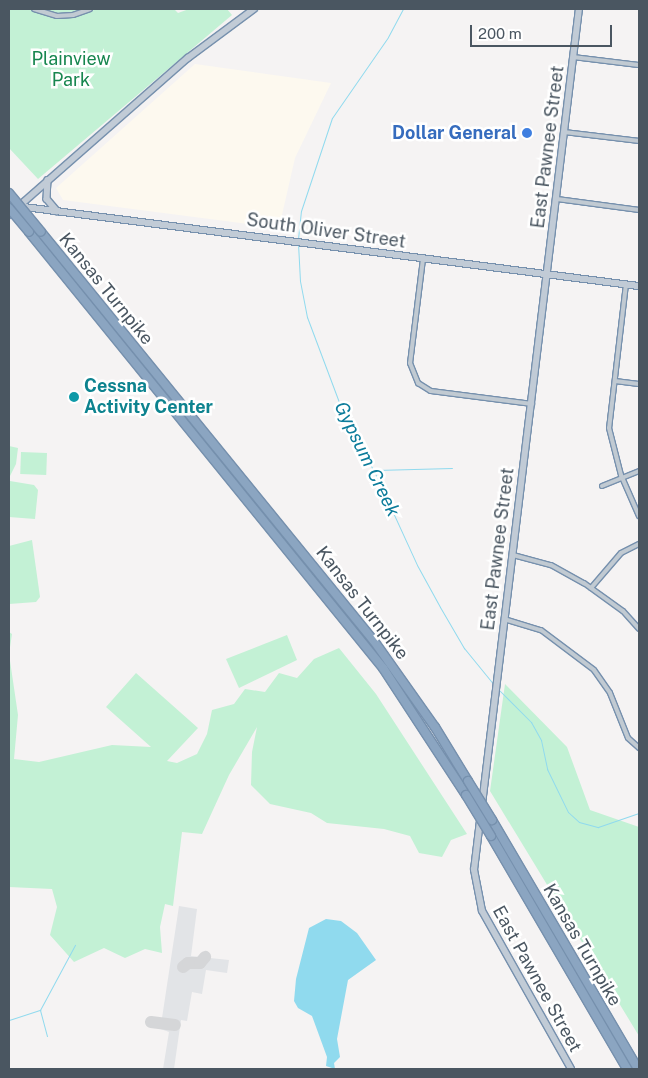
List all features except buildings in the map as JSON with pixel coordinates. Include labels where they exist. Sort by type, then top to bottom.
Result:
[{"type":"highway","name":"Kansas Turnpike","points":[[9,193],[374,640],[435,726],[638,1069]]},
{"type":"highway","name":"Kansas Turnpike","points":[[9,207],[383,668],[491,836],[627,1069]]},
{"type":"main road","points":[[9,215],[188,58],[254,9]]},
{"type":"main road","name":"East Pawnee Street","points":[[571,1069],[486,920],[476,893],[476,848],[548,275],[579,9]]},
{"type":"main road","points":[[48,180],[47,199],[57,211]]},
{"type":"main road","name":"South Oliver Street","points":[[9,207],[18,206],[639,286]]},
{"type":"street","points":[[34,9],[56,16],[73,15],[90,9]]},
{"type":"street","points":[[573,57],[639,65]]},
{"type":"street","points":[[564,132],[639,141]]},
{"type":"street","points":[[556,199],[639,210]]},
{"type":"street","points":[[423,259],[410,363],[414,377],[431,391],[532,404]]},
{"type":"street","points":[[626,284],[609,428],[622,478],[639,516]]},
{"type":"street","points":[[615,381],[639,384]]},
{"type":"street","points":[[602,486],[639,471]]},
{"type":"street","points":[[592,588],[606,567],[621,553],[639,544]]},
{"type":"street","points":[[513,555],[552,565],[592,588],[638,625]]},
{"type":"street","points":[[504,619],[541,630],[594,670],[610,694],[628,738],[639,748]]},
{"type":"shaded area","points":[[195,64],[331,83],[295,158],[279,228],[63,200],[56,188]]},
{"type":"shaded area","points":[[179,906],[197,909],[191,956],[229,960],[227,973],[206,970],[202,994],[192,992],[187,1021],[181,1020],[174,1069],[163,1069],[169,1032],[147,1024],[151,1018],[162,1018]]},
{"type":"green space","name":"Plainview Park","points":[[9,9],[174,9],[178,13],[189,9],[227,9],[232,15],[38,179],[9,148]]},
{"type":"green space","points":[[9,446],[18,448],[16,464],[9,478]]},
{"type":"green space","points":[[21,452],[47,453],[46,475],[20,474]]},
{"type":"green space","points":[[10,481],[34,485],[38,490],[35,519],[9,517]]},
{"type":"green space","points":[[32,540],[40,597],[36,602],[9,604],[9,546]]},
{"type":"green space","points":[[9,632],[12,634],[9,654]]},
{"type":"green space","points":[[287,635],[297,660],[239,688],[226,659]]},
{"type":"green space","points":[[339,648],[376,694],[467,834],[451,840],[442,857],[419,853],[410,836],[384,829],[327,823],[311,813],[270,804],[251,785],[252,752],[257,727],[229,775],[202,834],[182,832],[173,906],[165,904],[160,927],[162,953],[145,949],[125,958],[104,948],[74,962],[50,935],[57,907],[52,889],[9,887],[9,654],[18,715],[14,759],[39,762],[112,745],[151,747],[106,707],[136,673],[198,728],[167,761],[177,763],[197,754],[207,734],[212,710],[234,704],[245,689],[265,692],[279,673],[297,678],[314,659]]},
{"type":"green space","points":[[505,684],[567,747],[590,810],[639,827],[639,1036],[490,791]]},
{"type":"water","points":[[326,919],[341,921],[357,933],[376,960],[348,980],[337,1039],[340,1057],[334,1063],[335,1069],[326,1066],[327,1057],[312,1016],[298,1008],[294,1001],[296,979],[309,928]]},
{"type":"waterway","name":"Gypsum Creek","points":[[298,239],[301,211],[332,118],[388,37],[403,9]]},
{"type":"waterway","name":"Gypsum Creek","points":[[298,243],[300,281],[307,317],[351,434],[374,471],[417,565],[440,607],[464,648],[495,686]]},
{"type":"waterway","points":[[376,470],[452,468]]},
{"type":"waterway","name":"Gypsum Creek","points":[[498,689],[531,722],[541,740],[547,769],[568,812],[579,822],[598,827],[639,813]]},
{"type":"waterway","points":[[9,1020],[40,1010],[75,945]]},
{"type":"waterway","points":[[40,1010],[47,1036]]},
{"type":"taxiway","points":[[183,967],[188,963],[200,963],[205,957]]},
{"type":"taxiway","points":[[151,1022],[175,1025]]},
{"type":"place","name":"Dollar General","points":[[527,133]]},
{"type":"place","name":"Cessna Activity Center","points":[[74,397]]}]
